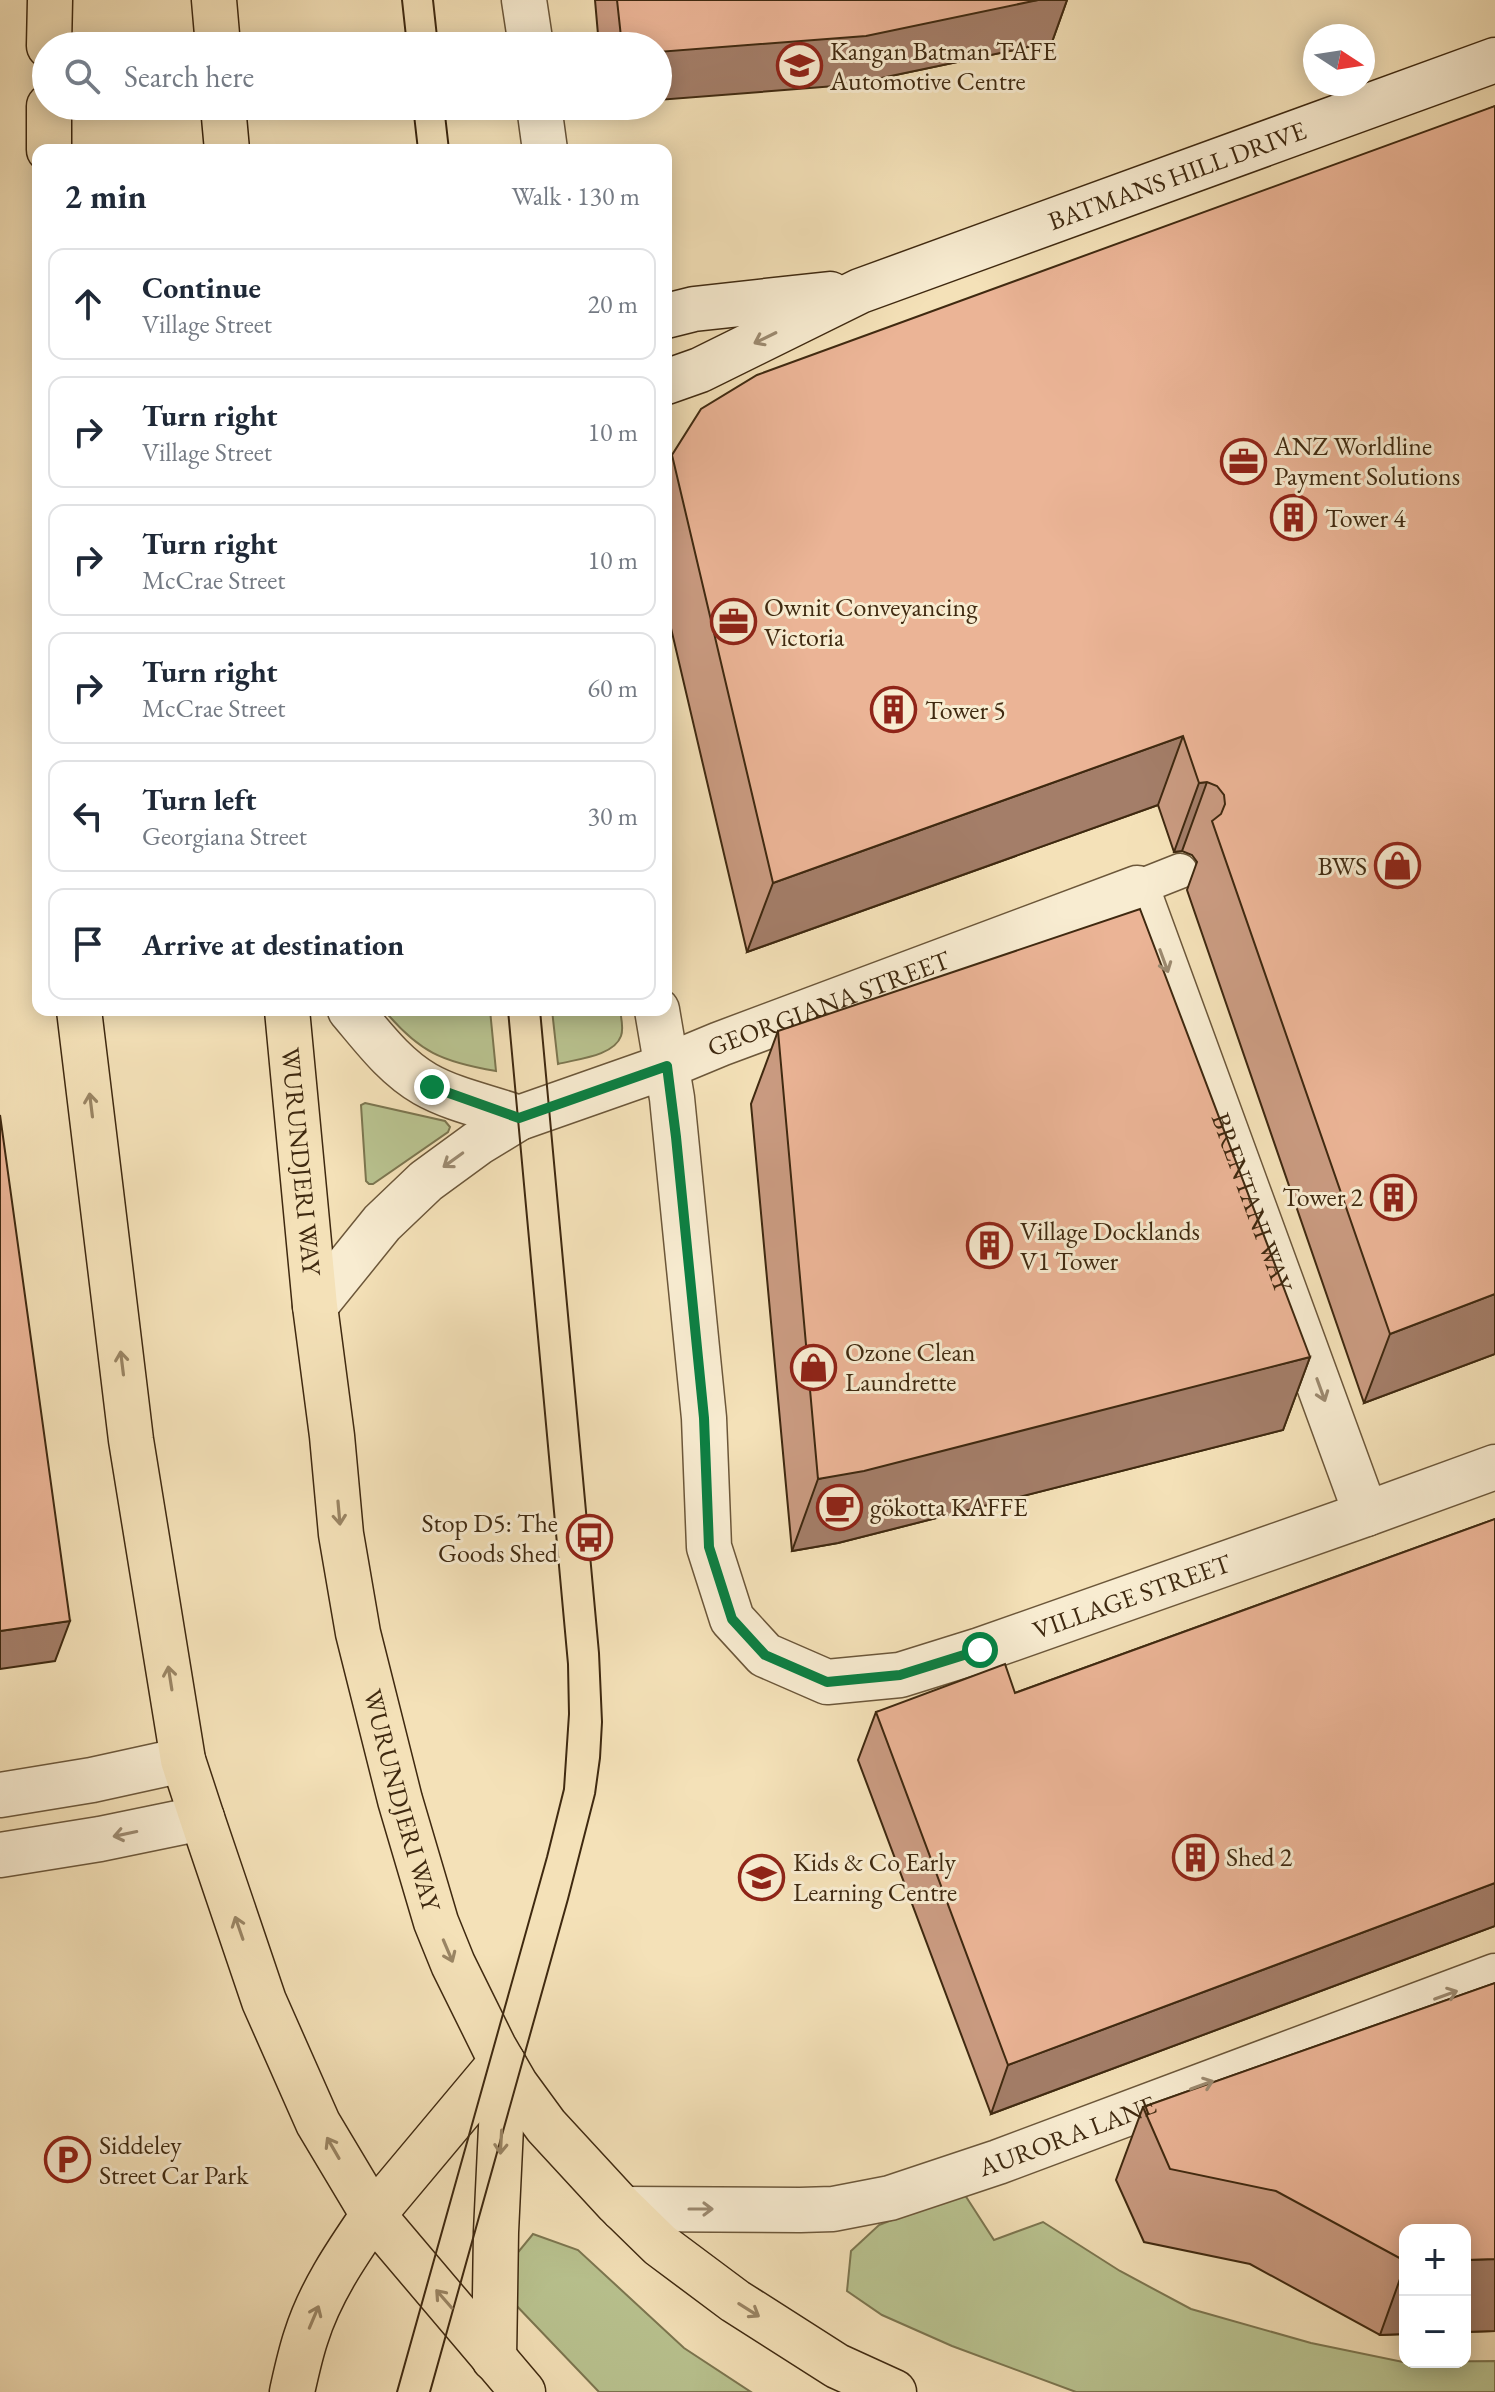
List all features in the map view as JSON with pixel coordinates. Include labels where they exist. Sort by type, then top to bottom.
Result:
[{"type":"main road","points":[[49,32],[50,0]]},
{"type":"main road","points":[[214,0],[217,32]]},
{"type":"main road","points":[[49,120],[49,144]]},
{"type":"main road","points":[[224,120],[226,144]]},
{"type":"main road","points":[[80,1016],[131,1440],[183,1760],[264,2001],[318,2123],[373,2215],[494,2375],[523,2392]]},
{"type":"main road","name":"WURUNDJERI WAY","points":[[288,1016],[315,1306],[341,1534],[358,1633],[400,1800],[436,1922],[453,1964],[503,2063],[546,2126],[580,2165],[660,2245],[735,2301],[837,2366],[894,2392]]},
{"type":"main road","points":[[292,2392],[306,2335],[336,2269],[373,2215],[503,2063]]},
{"type":"main road","points":[[494,2375],[503,2063]]},
{"type":"street","points":[[524,0],[529,32]]},
{"type":"street","name":"BATMANS HILL DRIVE","points":[[672,380],[700,370],[860,291],[1495,60]]},
{"type":"street","points":[[541,120],[544,144]]},
{"type":"street","name":"BATMANS HILL DRIVE","points":[[672,312],[860,291]]},
{"type":"street","name":"GEORGIANA STREET","points":[[315,1306],[407,1197],[453,1160],[519,1118],[667,1066],[1137,888]]},
{"type":"street","name":"BRENTANI WAY","points":[[1137,888],[1366,1514]]},
{"type":"street","points":[[355,1016],[390,1057],[424,1083],[519,1118]]},
{"type":"street","points":[[658,1016],[667,1066]]},
{"type":"street","name":"VILLAGE STREET","points":[[667,1066],[704,1418],[709,1547],[732,1619],[765,1655],[827,1682],[900,1675],[980,1650],[1495,1467]]},
{"type":"street","points":[[0,1795],[92,1780],[183,1760]]},
{"type":"street","points":[[0,1855],[202,1818]]},
{"type":"street","name":"AURORA LANE","points":[[623,2209],[833,2209],[890,2198],[998,2162],[1495,1976]]},
{"type":"lane","points":[[1137,888],[1180,871]]},
{"type":"green space","points":[[390,1016],[491,1016],[496,1071],[461,1064],[433,1053]]},
{"type":"green space","points":[[553,1016],[621,1016],[621,1036],[611,1048],[558,1064]]},
{"type":"green space","points":[[365,1103],[445,1121],[450,1127],[448,1132],[369,1184],[366,1181],[361,1105]]},
{"type":"green space","points":[[963,2192],[994,2240],[1043,2222],[1120,2271],[1191,2309],[1311,2343],[1399,2361],[1399,2368],[1471,2368],[1471,2361],[1495,2361],[1495,2392],[1076,2392],[952,2346],[882,2315],[847,2291],[851,2251],[879,2225]]},
{"type":"green space","points":[[533,2234],[578,2250],[684,2348],[751,2392],[599,2392],[512,2301],[510,2262]]},
{"type":"building","points":[[617,0],[1038,0],[866,36],[672,51],[672,32],[620,32]]},
{"type":"building","points":[[1495,106],[1495,1294],[1390,1334],[1212,821],[1221,814],[1224,795],[1217,786],[1199,783],[1183,736],[773,883],[672,455],[701,409],[757,375]]},
{"type":"building","name":"Village Docklands V1 Tower","points":[[1140,909],[1310,1357],[864,1471],[818,1479],[778,1031]]},
{"type":"building","points":[[0,1115],[70,1621],[0,1631]]},
{"type":"building","name":"Shed 2","points":[[1495,1519],[1495,1883],[1008,2065],[876,1712],[1005,1664],[1015,1693]]},
{"type":"building","points":[[1495,1983],[1495,2259],[1471,2260],[1471,2224],[1399,2224],[1399,2258],[1276,2191],[1170,2169],[1143,2107]]},
{"type":"tram line","points":[[402,0],[405,32]]},
{"type":"tram line","points":[[433,0],[436,32]]},
{"type":"tram line","points":[[415,120],[417,144]]},
{"type":"tram line","points":[[446,120],[448,144]]},
{"type":"tram line","points":[[397,2392],[564,1789],[569,1714],[568,1664],[509,1016]]},
{"type":"tram line","points":[[430,2392],[568,1899],[595,1794],[600,1758],[599,1653],[541,1016]]},
{"type":"place","name":"Kangan Batman TAFE Automotive Centre","points":[[799,66]]},
{"type":"place","name":"ANZ Worldline Payment Solutions","points":[[1243,461]]},
{"type":"place","name":"Tower 4","points":[[1294,518]]},
{"type":"place","name":"Ownit Conveyancing Victoria","points":[[733,622]]},
{"type":"place","name":"Tower 5","points":[[894,710]]},
{"type":"place","name":"BWS","points":[[1398,866]]},
{"type":"place","name":"Tower 2","points":[[1394,1197]]},
{"type":"place","name":"Village Docklands V1 Tower","points":[[989,1246]]},
{"type":"place","name":"Ozone Clean Laundrette","points":[[814,1367]]},
{"type":"place","name":"gökotta KAFFE","points":[[839,1507]]},
{"type":"place","name":"Stop D5: The Goods Shed","points":[[589,1538]]},
{"type":"place","name":"Shed 2","points":[[1195,1857]]},
{"type":"place","name":"Kids & Co Early Learning Centre","points":[[762,1877]]},
{"type":"place","name":"Siddeley Street Car Park","points":[[68,2160]]},
{"type":"route","points":[[432,1087],[519,1118],[667,1066],[704,1418],[709,1547],[732,1619],[765,1655],[827,1682],[900,1675],[980,1650]]}]
